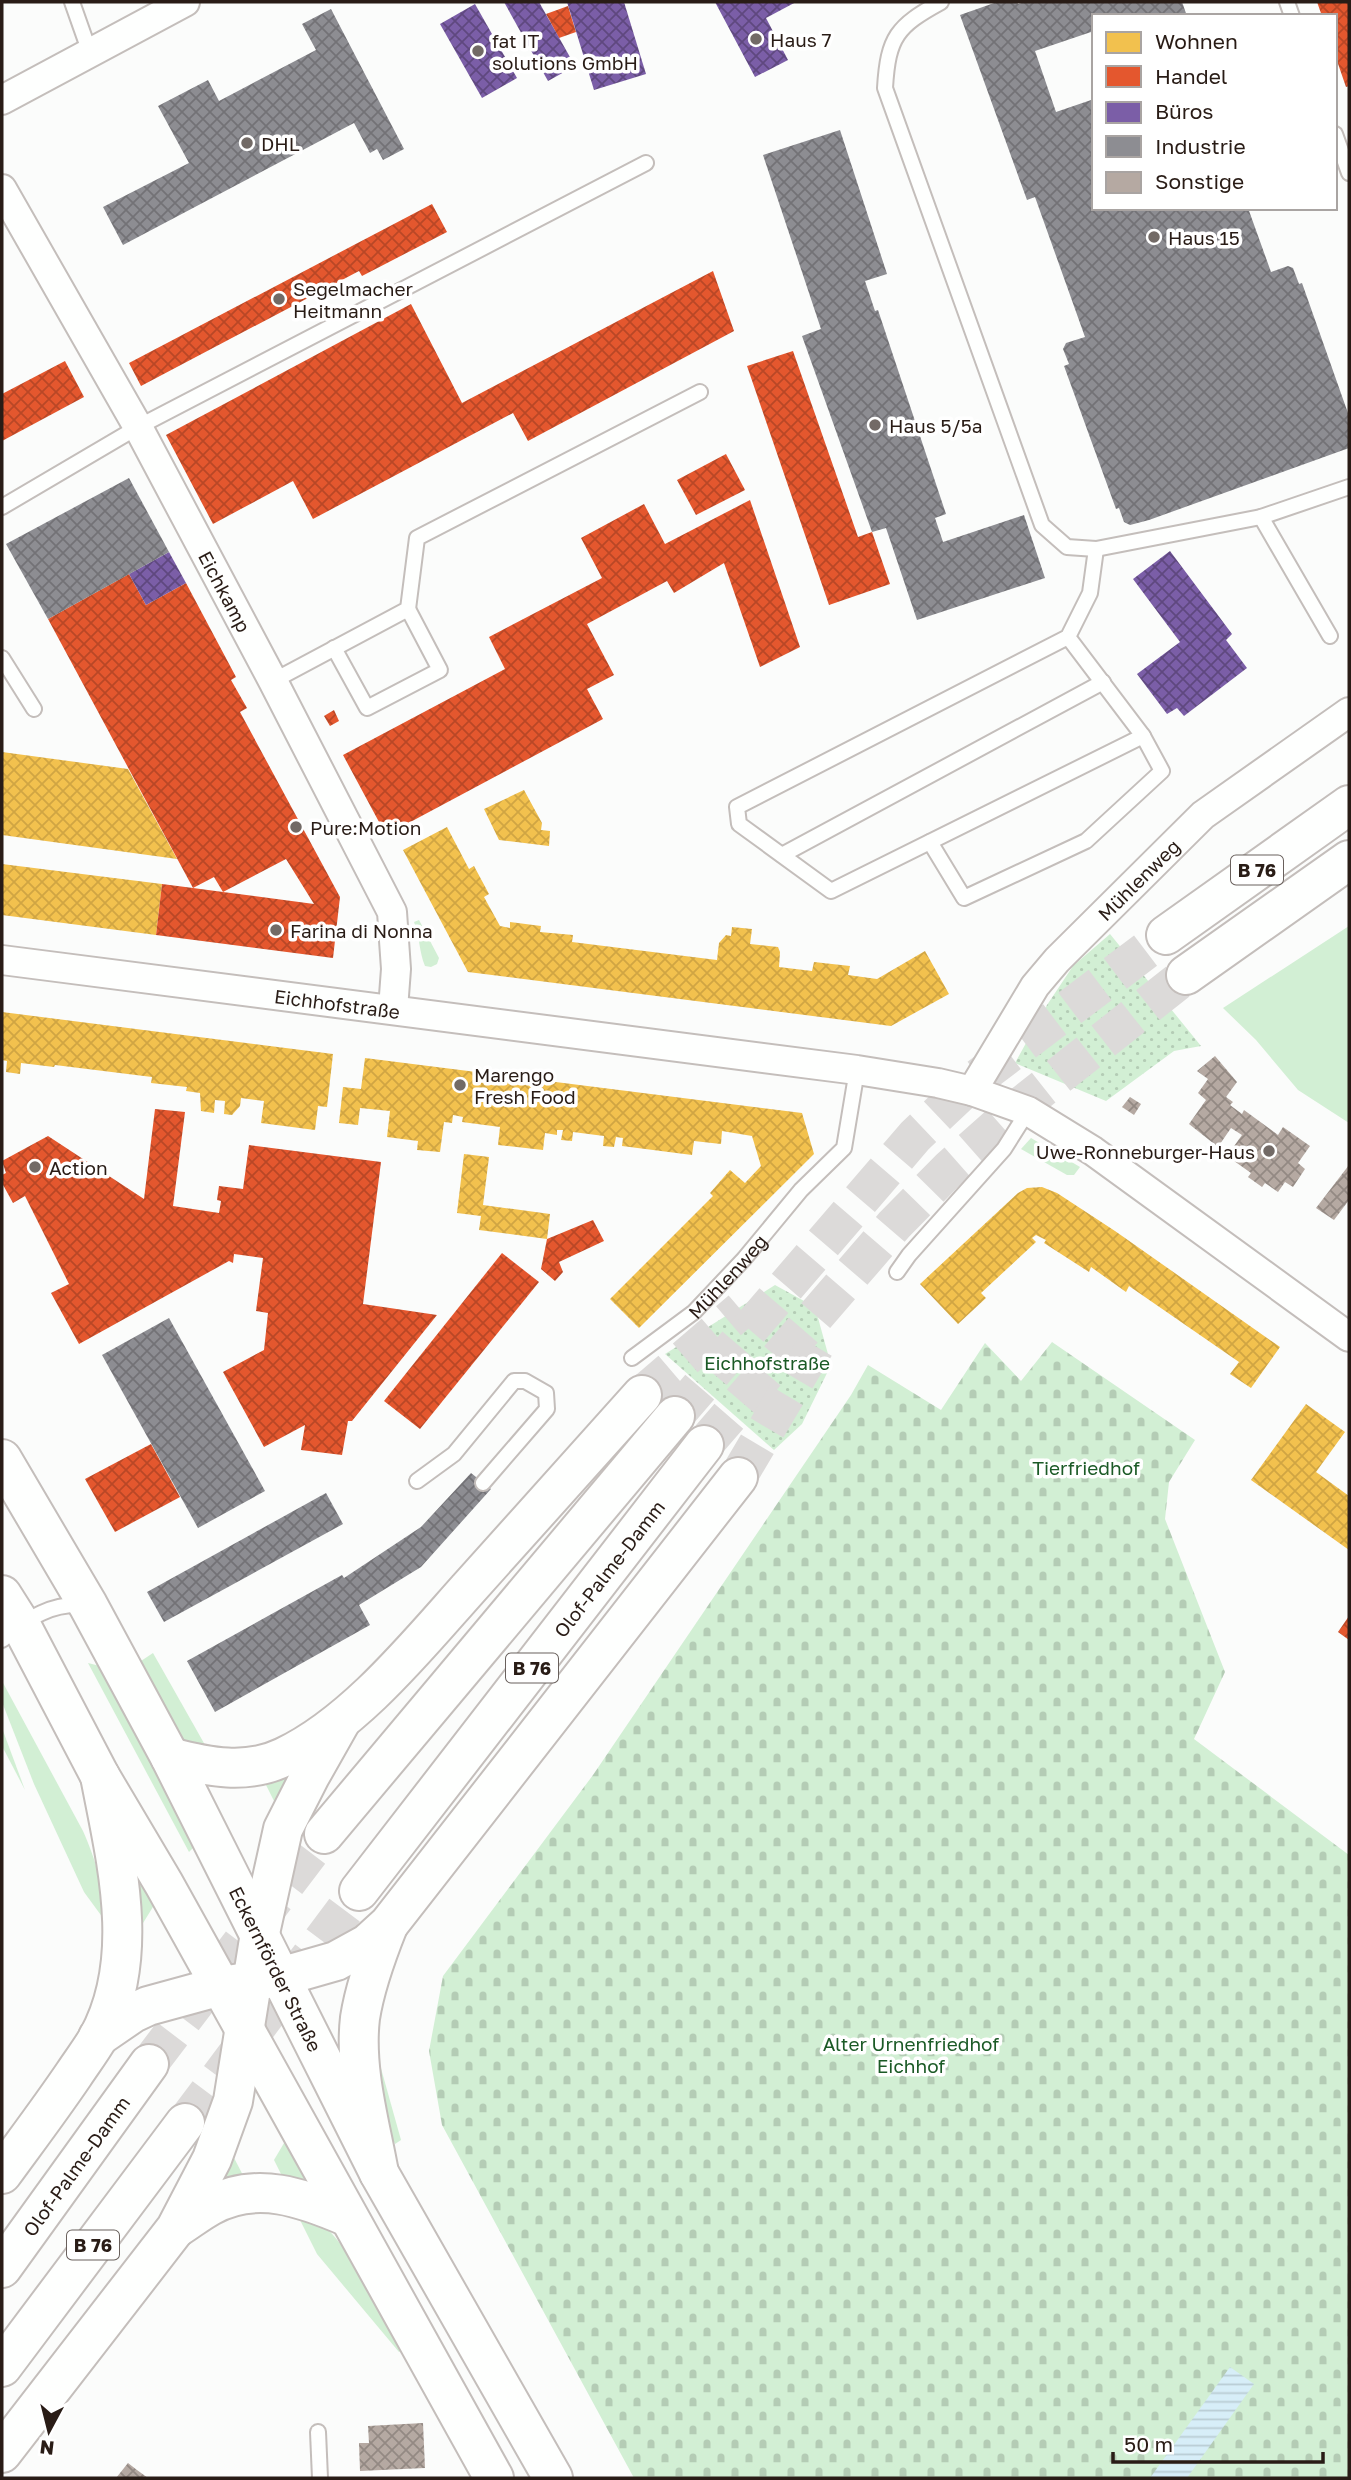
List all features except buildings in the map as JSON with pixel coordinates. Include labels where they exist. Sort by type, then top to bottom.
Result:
[{"type":"main road","name":"B 76","points":[[1166,935],[1349,805]]},
{"type":"main road","name":"B 76","points":[[1186,975],[1349,860]]},
{"type":"main road","points":[[170,1758],[230,1769],[261,1765],[285,1757],[340,1723],[419,1643],[642,1395]]},
{"type":"main road","name":"B 76","points":[[324,1834],[675,1416]]},
{"type":"main road","name":"Olof-Palme-Damm","points":[[359,1891],[704,1445]]},
{"type":"main road","name":"Eckernförder Straße","points":[[2,1459],[88,1605],[260,1933]]},
{"type":"main road","points":[[98,2037],[132,2013],[148,2006],[336,1961],[367,1944],[389,1924],[738,1477]]},
{"type":"main road","name":"Eckernförder Straße","points":[[8,1620],[100,1776],[251,1981],[380,2173],[553,2478]]},
{"type":"main road","points":[[2,2453],[176,2228],[198,2189],[233,2101],[251,1981],[283,1829],[340,1723]]},
{"type":"main road","points":[[2,2174],[98,2037],[112,2002],[123,1923],[116,1859],[100,1776]]},
{"type":"main road","points":[[380,2173],[365,2098],[359,2034],[366,1989],[389,1924]]},
{"type":"main road","points":[[245,2029],[494,2478]]},
{"type":"main road","name":"Olof-Palme-Damm","points":[[2,2267],[149,2064]]},
{"type":"main road","name":"B 76","points":[[2,2367],[185,2123]]},
{"type":"main road","points":[[176,2228],[211,2205],[246,2193],[286,2194],[348,2217]]},
{"type":"street","points":[[2,100],[184,2]]},
{"type":"street","name":"Eichkamp","points":[[4,202],[138,427],[392,912],[396,969],[393,1009]]},
{"type":"street","name":"Mühlenweg","points":[[972,1091],[1035,986],[1057,960],[1203,815],[1349,712]]},
{"type":"street","name":"Eichhofstraße","points":[[2,960],[857,1070],[972,1091],[1028,1111],[1093,1152],[1349,1337]]},
{"type":"lane","points":[[72,2],[90,53]]},
{"type":"lane","points":[[941,2],[901,27],[887,57],[885,88],[1042,525],[1067,547],[1096,549],[1261,517],[1349,487]]},
{"type":"lane","points":[[1337,140],[1349,173]]},
{"type":"lane","points":[[2,507],[138,427],[646,163]]},
{"type":"lane","points":[[334,648],[367,708],[440,670],[408,609],[417,538],[700,392]]},
{"type":"lane","points":[[1261,517],[1330,636]]},
{"type":"lane","points":[[1096,549],[1090,593],[1068,637],[737,807],[739,824],[831,891],[1143,736]]},
{"type":"lane","points":[[273,681],[408,609]]},
{"type":"lane","points":[[930,842],[964,898],[1086,841],[1162,771],[1143,736],[1068,637]]},
{"type":"lane","points":[[2,658],[34,709]]},
{"type":"lane","points":[[782,855],[1103,682]]},
{"type":"lane","name":"Mühlenweg","points":[[632,1358],[694,1312],[744,1259],[802,1190],[844,1148],[857,1070]]},
{"type":"lane","points":[[897,1272],[909,1255],[1004,1149],[1028,1111]]},
{"type":"lane","points":[[417,1481],[454,1454],[514,1381],[525,1381],[546,1393],[547,1409],[483,1483]]},
{"type":"lane","points":[[8,1620],[68,1604],[88,1605]]},
{"type":"lane","points":[[318,2432],[320,2478]]},
{"type":"green space","points":[[419,920],[439,958],[437,964],[431,967],[425,966],[422,955],[414,922]]},
{"type":"green space","points":[[1349,926],[1349,1123],[1298,1090],[1256,1040],[1223,1008]]},
{"type":"green space","points":[[1110,934],[1201,1046],[1174,1051],[1106,1101],[1015,1063],[1047,1005],[1073,966]]},
{"type":"green space","points":[[1031,1138],[1080,1167],[1074,1175],[1067,1175],[1021,1149]]},
{"type":"green space","name":"Eichhofstraße","points":[[775,1285],[815,1307],[831,1365],[802,1424],[774,1450],[665,1354]]},
{"type":"green space","name":"Alter Urnenfriedhof Eichhof","points":[[1052,1342],[1195,1440],[1169,1482],[1165,1519],[1225,1672],[1194,1739],[1349,1855],[1349,2478],[634,2478],[442,2125],[429,2051],[443,1976],[593,1775],[851,1395],[868,1365],[941,1410],[985,1343],[1021,1381]]},
{"type":"green space","points":[[153,1653],[209,1752],[184,1742],[171,1725],[138,1663]]},
{"type":"green space","points":[[88,1663],[104,1667],[198,1843],[189,1852]]},
{"type":"green space","points":[[2,1681],[83,1831],[98,1873],[103,1918],[84,1892],[34,1784],[2,1702]]},
{"type":"green space","points":[[2,1728],[25,1790],[2,1746]]},
{"type":"green space","points":[[294,1771],[281,1815],[265,1783]]},
{"type":"green space","points":[[141,1882],[156,1902],[140,1928],[136,1885]]},
{"type":"green space","points":[[377,2054],[401,2140],[395,2144],[386,2125]]},
{"type":"green space","points":[[287,2138],[312,2186],[286,2184],[274,2160]]},
{"type":"green space","points":[[232,2154],[247,2183],[216,2191]]},
{"type":"green space","points":[[298,2216],[323,2226],[333,2235],[366,2284],[402,2350],[399,2352],[317,2254]]},
{"type":"water","points":[[1230,2367],[1254,2384],[1187,2478],[1150,2478]]},
{"type":"tunnel","points":[[675,1416],[915,1136],[971,1083],[1166,935]]},
{"type":"tunnel","points":[[704,1445],[894,1225],[949,1169],[1018,1108],[1186,975]]},
{"type":"tunnel","points":[[642,1395],[741,1310]]},
{"type":"tunnel","points":[[738,1477],[819,1340]]},
{"type":"tunnel","points":[[149,2064],[324,1834]]},
{"type":"tunnel","points":[[185,2123],[359,1891]]},
{"type":"place","name":"Haus 7","points":[[756,39]]},
{"type":"place","name":"fat IT solutions GmbH","points":[[478,51]]},
{"type":"place","name":"DHL","points":[[247,143]]},
{"type":"place","name":"Haus 15","points":[[1154,237]]},
{"type":"place","name":"Segelmacher Heitmann","points":[[279,299]]},
{"type":"place","name":"Haus 5/5a","points":[[875,425]]},
{"type":"place","name":"Pure:Motion","points":[[296,827]]},
{"type":"place","name":"Farina di Nonna","points":[[276,930]]},
{"type":"place","name":"Marengo Fresh Food","points":[[460,1085]]},
{"type":"place","name":"Uwe-Ronneburger-Haus","points":[[1269,1151]]},
{"type":"place","name":"Action","points":[[35,1167]]},
{"type":"park label","name":"Tierfriedhof","points":[[1086,1467]]}]
